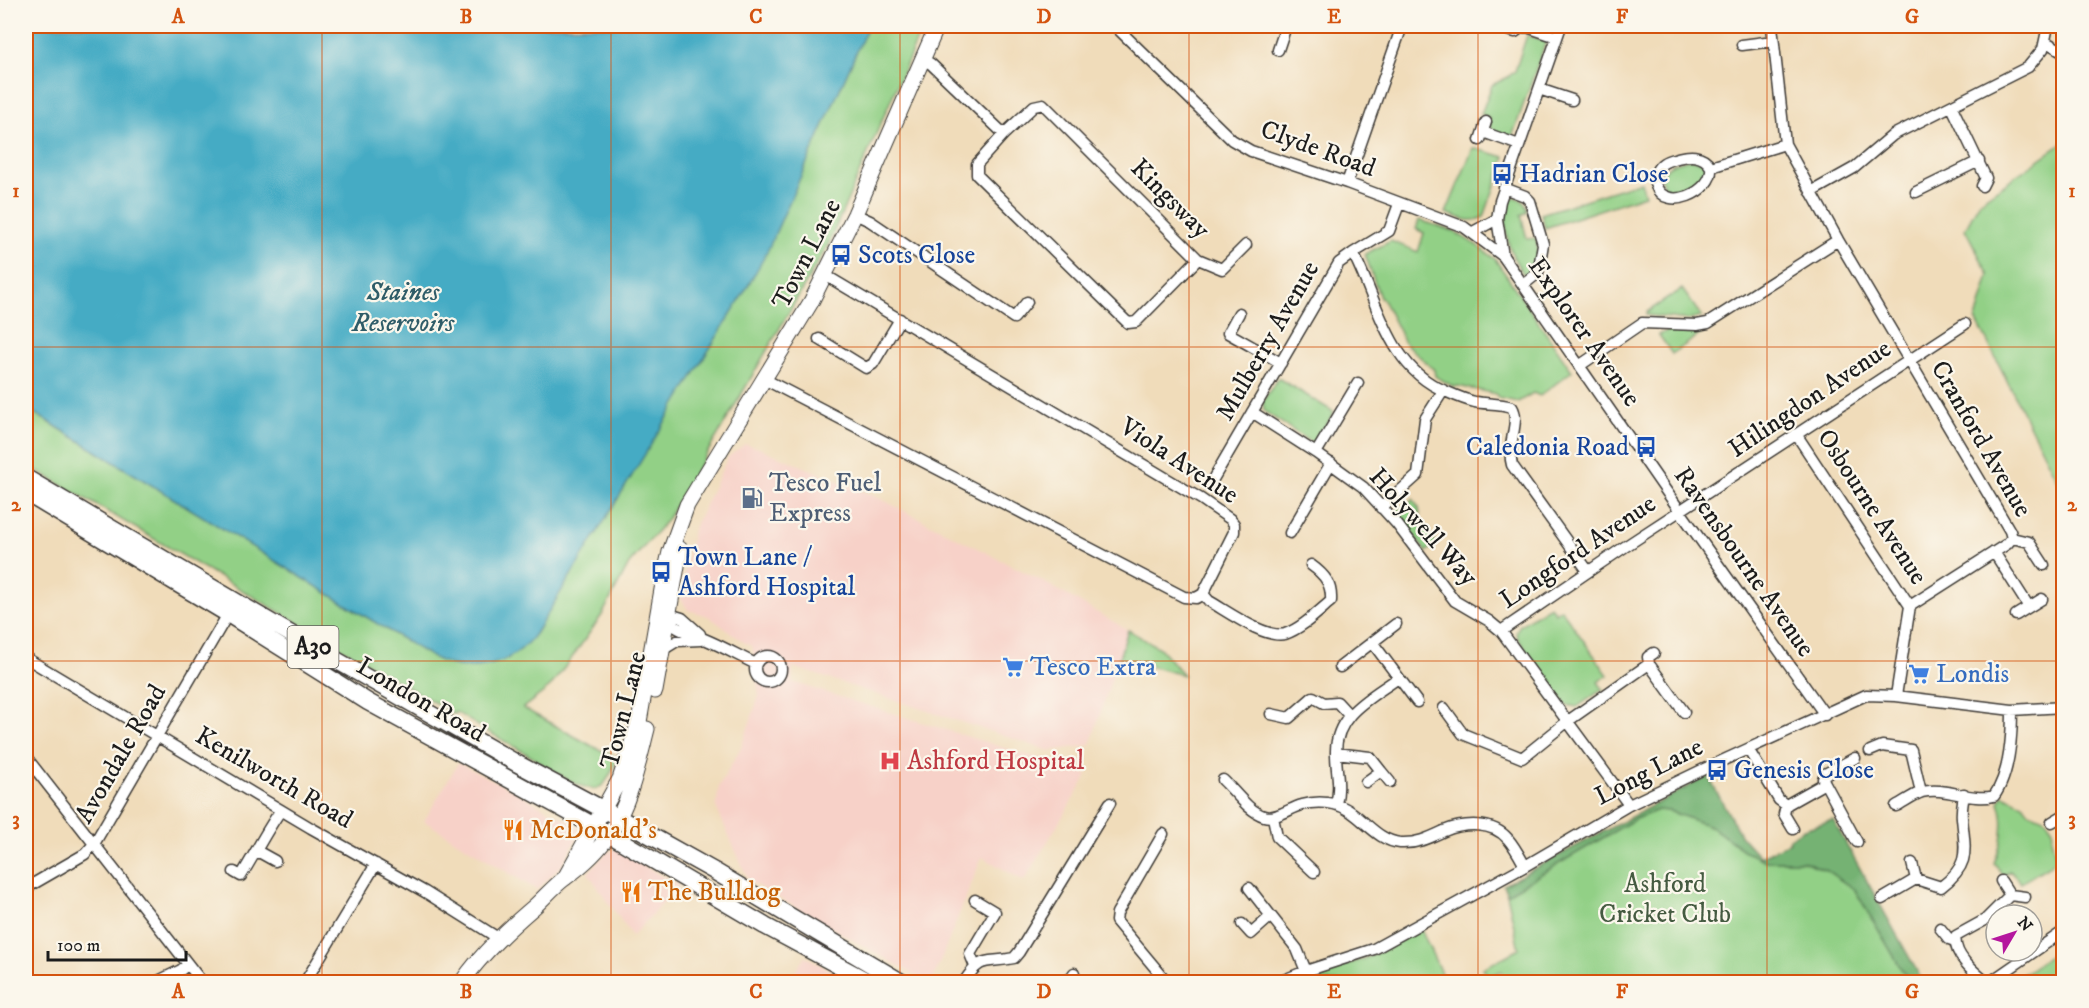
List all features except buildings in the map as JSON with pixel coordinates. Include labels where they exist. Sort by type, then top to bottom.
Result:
[{"type":"highway","name":"A30","points":[[26,478],[301,640],[518,764],[619,818],[901,982]]},
{"type":"highway","name":"London Road","points":[[26,493],[228,614],[368,702],[609,834]]},
{"type":"highway","name":"A30","points":[[609,834],[756,920],[869,982]]},
{"type":"main road","name":"Town Lane","points":[[565,878],[620,779],[639,722],[666,616],[683,535],[696,491],[794,332],[825,274],[855,214],[937,26]]},
{"type":"main road","name":"Town Lane","points":[[462,982],[498,938],[565,878],[579,870],[609,834],[619,818],[649,723],[664,649],[666,616]]},
{"type":"street","points":[[1278,50],[1286,26]]},
{"type":"street","points":[[1347,183],[1402,26]]},
{"type":"street","points":[[1492,26],[1513,32],[1524,26],[1557,37]]},
{"type":"street","points":[[1503,256],[1497,219],[1504,188],[1561,26]]},
{"type":"street","points":[[1711,167],[1785,144],[1772,26]]},
{"type":"street","points":[[1811,192],[1854,168],[1893,135],[2028,67],[2046,42],[2048,26]]},
{"type":"street","name":"Clyde Road","points":[[1121,27],[1232,140],[1251,151],[1347,183],[1464,227],[1503,256]]},
{"type":"street","points":[[1742,45],[1773,41]]},
{"type":"street","points":[[2046,42],[2064,52]]},
{"type":"street","points":[[922,59],[932,64],[1004,134]]},
{"type":"street","points":[[1539,89],[1572,100]]},
{"type":"street","name":"Kingsway","points":[[1043,104],[1198,259],[1136,322],[1128,323],[977,175],[977,164],[1004,134],[1034,106],[1043,104]]},
{"type":"street","points":[[1952,107],[1986,178],[1982,186]]},
{"type":"street","points":[[1483,131],[1519,145]]},
{"type":"street","name":"Cranford Avenue","points":[[1785,144],[1838,240],[2010,531],[2012,538],[2007,544],[1910,606]]},
{"type":"street","points":[[1694,156],[1705,159],[1711,167],[1711,175],[1706,186],[1678,198],[1671,199],[1663,195],[1655,184],[1656,172],[1666,161],[1694,156]]},
{"type":"street","points":[[1916,192],[1979,161]]},
{"type":"street","points":[[1931,184],[1937,196]]},
{"type":"street","points":[[1504,188],[1525,196],[1530,201],[1543,244],[1538,273],[1523,285]]},
{"type":"street","name":"Mulberry Avenue","points":[[1209,486],[1339,263],[1389,231],[1399,204]]},
{"type":"street","points":[[855,214],[870,221],[1014,318],[1027,302]]},
{"type":"street","points":[[1473,232],[1497,219]]},
{"type":"street","points":[[1579,366],[1642,324],[1696,325],[1708,323],[1838,240]]},
{"type":"street","points":[[1198,259],[1222,269],[1246,245]]},
{"type":"street","points":[[1353,252],[1396,350],[1422,378],[1443,391],[1474,402],[1512,407],[1516,416],[1509,453],[1512,465],[1588,571]]},
{"type":"street","name":"Explorer Avenue","points":[[1503,256],[1628,434]]},
{"type":"street","name":"Viola Avenue","points":[[825,274],[1182,487],[1230,519],[1234,524],[1234,532],[1203,594]]},
{"type":"street","points":[[1239,313],[1228,333],[1281,363]]},
{"type":"street","points":[[819,339],[866,368],[873,364],[900,319]]},
{"type":"street","name":"Hilingdon Avenue","points":[[1680,511],[1965,324]]},
{"type":"street","points":[[764,379],[1184,597],[1196,598],[1203,594],[1209,601],[1267,633],[1275,635],[1292,631],[1331,601]]},
{"type":"street","points":[[1316,453],[1358,382]]},
{"type":"street","points":[[1381,507],[1418,475],[1425,419],[1443,391]]},
{"type":"street","name":"Holywell Way","points":[[1252,412],[1331,463],[1362,487],[1408,540],[1455,601],[1489,621],[1501,631],[1629,806]]},
{"type":"street","name":"Ravensbourne Avenue","points":[[1628,434],[1825,715]]},
{"type":"street","name":"Osbourne Avenue","points":[[1796,434],[1910,606]]},
{"type":"street","points":[[1290,533],[1331,463]]},
{"type":"street","name":"Longford Avenue","points":[[1501,631],[1680,511]]},
{"type":"street","points":[[2012,538],[2029,542],[2044,565]]},
{"type":"street","points":[[1994,552],[2029,607]]},
{"type":"street","points":[[1311,565],[1327,579],[1331,601],[1339,610]]},
{"type":"street","points":[[2016,615],[2042,599]]},
{"type":"street","points":[[1896,696],[1910,606]]},
{"type":"street","name":"Avondale Road","points":[[26,888],[85,854],[94,844],[228,614]]},
{"type":"street","points":[[666,616],[682,618],[707,640],[756,664]]},
{"type":"street","points":[[1340,667],[1396,624]]},
{"type":"street","points":[[664,649],[677,641],[707,640]]},
{"type":"street","points":[[1372,642],[1417,702]]},
{"type":"street","points":[[1654,652],[1648,657],[1649,664],[1684,711]]},
{"type":"street","name":"Kenilworth Road","points":[[26,658],[498,938]]},
{"type":"street","points":[[1444,708],[1463,734],[1522,758],[1568,721],[1649,664]]},
{"type":"street","points":[[1336,804],[1340,790],[1336,753],[1342,724],[1349,715],[1398,678]]},
{"type":"street","name":"Long Lane","points":[[1279,982],[1374,949],[1629,806],[1866,695],[1896,696],[2012,710],[2064,707]]},
{"type":"street","points":[[1271,714],[1289,718],[1313,697],[1324,703],[1337,702],[1349,715]]},
{"type":"street","points":[[1896,806],[1921,792],[1941,791],[1988,798],[1994,796],[2012,741],[2012,710]]},
{"type":"street","points":[[1911,750],[1919,741]]},
{"type":"street","points":[[1870,751],[1882,746],[1911,750]]},
{"type":"street","points":[[1748,749],[1779,800],[1786,805]]},
{"type":"street","points":[[1911,750],[1921,792]]},
{"type":"street","points":[[1336,753],[1371,757],[1390,782]]},
{"type":"street","points":[[26,757],[29,769],[94,844],[202,982]]},
{"type":"street","points":[[1855,758],[1825,774],[1823,779],[1857,842]]},
{"type":"street","points":[[1366,782],[1381,771]]},
{"type":"street","points":[[1223,780],[1254,812],[1266,817],[1273,817],[1305,804],[1325,802],[1336,804],[1354,813],[1376,834],[1399,843],[1422,842],[1459,825],[1494,828],[1508,838],[1525,866]]},
{"type":"street","points":[[1793,828],[1784,814],[1786,805],[1825,783]]},
{"type":"street","points":[[1882,899],[1916,879],[1941,887],[1954,877],[1966,847],[1962,816],[1964,794]]},
{"type":"street","points":[[964,982],[975,966],[986,960],[1014,958],[1019,952],[1110,803]]},
{"type":"street","points":[[234,872],[241,876],[269,826],[281,810]]},
{"type":"street","points":[[2052,822],[2064,815]]},
{"type":"street","points":[[1273,817],[1277,837],[1314,872]]},
{"type":"street","points":[[1163,834],[1118,913],[1116,921],[1167,982]]},
{"type":"street","points":[[257,851],[275,861]]},
{"type":"street","points":[[1912,863],[1916,879]]},
{"type":"street","points":[[305,982],[376,864]]},
{"type":"street","points":[[2001,881],[2010,895],[2025,897]]},
{"type":"street","points":[[1248,888],[1297,949],[1306,971]]},
{"type":"street","points":[[1954,941],[1961,931],[1975,927],[1985,920],[2010,895]]},
{"type":"street","points":[[975,900],[995,912],[970,954],[975,966]]},
{"type":"street","points":[[1242,924],[1251,934],[1270,917]]},
{"type":"street","points":[[1940,928],[1954,941],[1965,962],[1988,982],[2064,931]]},
{"type":"street","points":[[156,982],[188,964]]},
{"type":"shaded area","points":[[745,444],[883,500],[1042,581],[1128,630],[1090,745],[1050,751],[793,667],[792,682],[1088,774],[1024,881],[982,857],[932,982],[927,982],[749,881],[716,807],[719,786],[741,748],[759,696],[752,646],[708,616],[688,610],[680,597],[693,530],[728,457]]},
{"type":"shaded area","points":[[458,763],[509,788],[575,825],[578,829],[578,836],[562,865],[537,890],[424,821]]},
{"type":"shaded area","points":[[615,849],[679,886],[632,936],[588,873],[606,853]]},
{"type":"shaded area","points":[[805,956],[842,977],[839,982],[789,982]]},
{"type":"green space","points":[[868,26],[923,26],[828,245],[667,520],[629,564],[602,615],[550,687],[523,708],[618,758],[602,786],[590,788],[570,781],[456,712],[454,714],[26,464],[26,408],[430,656],[535,634],[766,254]]},
{"type":"green space","points":[[1527,35],[1546,41],[1512,137],[1498,133],[1489,126],[1490,118],[1481,114],[1492,85],[1515,71]]},
{"type":"green space","points":[[2063,143],[2063,492],[1976,319],[1989,275],[1965,229],[1980,201]]},
{"type":"green space","points":[[1473,148],[1505,157],[1484,217],[1470,220],[1446,213]]},
{"type":"green space","points":[[1690,159],[1703,162],[1709,169],[1704,182],[1678,193],[1668,190],[1660,177],[1672,164]]},
{"type":"green space","points":[[1641,182],[1645,195],[1545,228],[1541,214]]},
{"type":"green space","points":[[1511,196],[1524,202],[1527,212],[1521,215],[1527,239],[1536,238],[1537,258],[1529,276],[1525,276],[1519,267],[1507,238],[1506,217]]},
{"type":"green space","points":[[1419,220],[1453,231],[1495,259],[1572,371],[1540,396],[1533,393],[1518,402],[1498,398],[1496,394],[1454,387],[1435,376],[1434,370],[1405,343],[1380,298],[1365,254],[1391,241],[1418,252],[1424,233],[1416,229]]},
{"type":"green space","points":[[1682,289],[1702,317],[1688,320],[1646,315],[1647,312]]},
{"type":"green space","points":[[1667,331],[1705,331],[1672,354],[1659,335]]},
{"type":"green space","points":[[1278,378],[1334,412],[1315,445],[1264,411],[1263,401]]},
{"type":"green space","points":[[1413,499],[1419,508],[1421,522],[1437,544],[1426,552],[1396,512]]},
{"type":"green space","points":[[1550,606],[1555,613],[1561,609],[1608,675],[1598,682],[1603,689],[1577,707],[1566,705],[1518,639],[1516,632],[1520,625]]},
{"type":"green space","points":[[1128,630],[1161,649],[1183,675],[1119,658]]},
{"type":"green space","points":[[1708,776],[1741,836],[1760,857],[1790,842],[1789,838],[1804,829],[1833,820],[1923,982],[1909,982],[1855,890],[1826,870],[1803,861],[1766,861],[1748,853],[1710,826],[1669,811],[1658,810],[1635,819],[1507,894],[1503,885]]},
{"type":"green space","points":[[2003,795],[2023,804],[2029,812],[2046,819],[2053,829],[2052,844],[2057,858],[2021,883],[2010,871],[2003,875],[1994,863],[2002,833],[1999,802]]},
{"type":"green space","name":"Ashford Cricket Club","points":[[1658,810],[1669,811],[1710,826],[1748,853],[1766,861],[1803,861],[1826,870],[1855,890],[1914,982],[1516,982],[1501,971],[1488,977],[1483,968],[1519,949],[1507,894],[1635,819]]},
{"type":"green space","points":[[1421,929],[1445,982],[1297,982],[1371,956]]},
{"type":"green space","points":[[2063,947],[2063,982],[2011,982],[2039,963],[2044,963],[2044,960]]},
{"type":"water","name":"Staines Reservoirs","points":[[26,26],[868,26],[766,254],[535,634],[513,655],[487,666],[473,667],[458,666],[430,656],[26,408]]},
{"type":"place","name":"Hadrian Close","points":[[1502,174]]},
{"type":"place","name":"Scots Close","points":[[841,255]]},
{"type":"place","name":"Caledonia Road","points":[[1646,447]]},
{"type":"place","name":"Tesco Fuel Express","points":[[752,498]]},
{"type":"place","name":"Town Lane / Ashford Hospital","points":[[661,572]]},
{"type":"place","name":"Tesco Extra","points":[[1013,667]]},
{"type":"place","name":"Londis","points":[[1919,674]]},
{"type":"place","name":"Ashford Hospital","points":[[890,761]]},
{"type":"place","name":"Genesis Close","points":[[1717,770]]},
{"type":"place","name":"McDonald's","points":[[513,830]]},
{"type":"place","name":"The Bulldog","points":[[631,892]]}]
